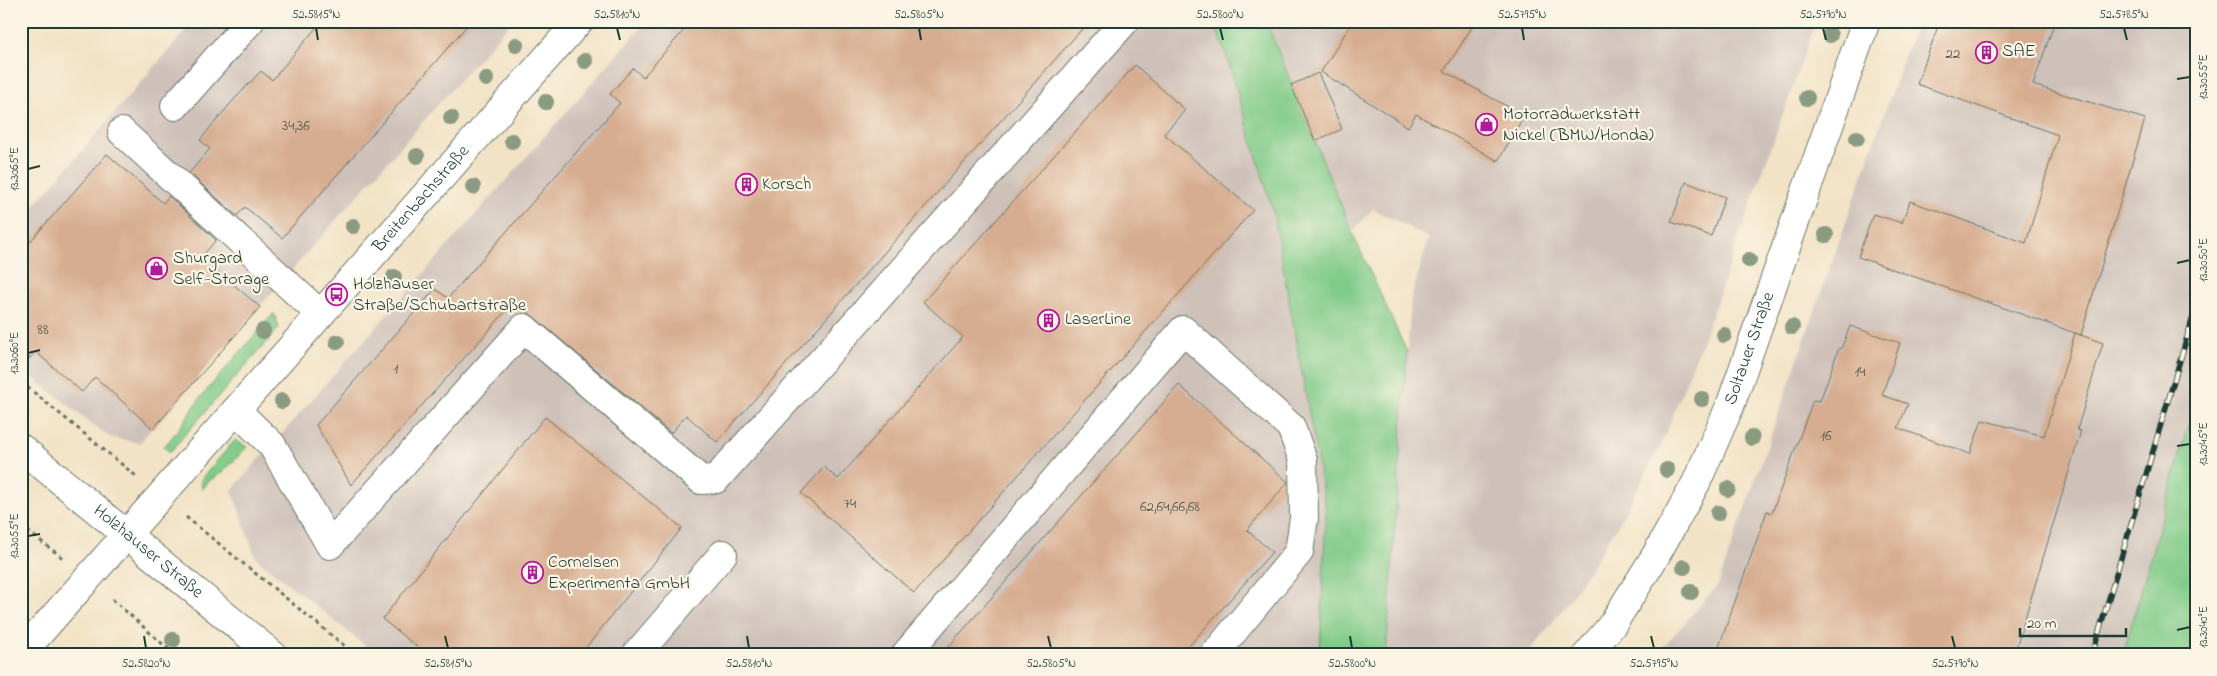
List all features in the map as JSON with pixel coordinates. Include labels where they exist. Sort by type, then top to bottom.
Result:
[{"type":"street","points":[[175,106],[250,21]]},
{"type":"street","name":"Breitenbachstraße","points":[[21,654],[579,21]]},
{"type":"street","points":[[236,410],[272,445],[330,544],[524,328],[701,480],[716,479],[1125,21]]},
{"type":"street","name":"Soltauer Straße","points":[[1587,655],[1612,624],[1656,555],[1704,466],[1730,406],[1866,21]]},
{"type":"street","points":[[122,132],[320,314]]},
{"type":"street","points":[[906,655],[1183,330],[1291,427],[1303,460],[1304,518],[1298,552],[1214,655]]},
{"type":"street","name":"Holzhauser Straße","points":[[21,448],[273,655]]},
{"type":"street","points":[[636,655],[722,554]]},
{"type":"path","points":[[21,382],[114,458]]},
{"type":"path","points":[[21,526],[38,538]]},
{"type":"path","points":[[206,533],[356,655]]},
{"type":"path","points":[[135,618],[175,655]]},
{"type":"shaded area","points":[[194,21],[512,21],[139,443],[109,437],[21,368],[21,221]]},
{"type":"shaded area","points":[[647,21],[1213,21],[1226,54],[1273,211],[1326,509],[1320,655],[377,655],[256,558],[232,490]]},
{"type":"shaded area","points":[[1266,21],[1816,21],[1704,337],[1660,447],[1618,525],[1568,602],[1527,655],[1386,655],[1411,299],[1429,238],[1373,209],[1352,232]]},
{"type":"shaded area","points":[[1917,21],[2196,21],[2196,655],[1656,655],[1718,585]]},
{"type":"green space","points":[[1213,21],[1266,21],[1352,232],[1407,352],[1386,655],[1320,655],[1326,509],[1273,211],[1226,54]]},
{"type":"green space","points":[[274,313],[279,328],[170,452],[164,447],[200,398]]},
{"type":"green space","points":[[2196,398],[2196,655],[2123,655]]},
{"type":"green space","points":[[235,440],[247,447],[222,473],[210,480],[202,490],[201,479]]},
{"type":"building","points":[[322,21],[471,21],[282,238],[245,207],[237,216],[189,173],[210,149],[200,140],[231,103],[261,71],[272,80]]},
{"type":"building","name":"Korsch","points":[[692,21],[1089,21],[717,442],[686,415],[671,433],[515,301],[351,485],[316,425],[435,289],[448,298],[620,103],[610,94],[633,68],[643,77]]},
{"type":"building","points":[[1353,21],[1476,21],[1444,71],[1524,116],[1498,161],[1416,114],[1408,127],[1321,72]]},
{"type":"building","points":[[1940,21],[2055,21],[2033,85],[2145,119],[2081,335],[1858,257],[1873,214],[1902,223],[1910,201],[2026,243],[2058,135],[1917,84]]},
{"type":"building","name":"LaserLine","points":[[1135,65],[1185,110],[1164,134],[1253,210],[914,593],[801,493],[824,467],[838,479],[963,337],[923,302]]},
{"type":"building","points":[[1318,73],[1342,129],[1315,141],[1291,85]]},
{"type":"building","name":"Shurgard Self-Storage","points":[[107,154],[163,203],[169,196],[216,240],[201,257],[260,307],[153,429],[95,377],[82,392],[36,352],[21,366],[21,252]]},
{"type":"building","points":[[1686,182],[1725,197],[1711,236],[1671,222]]},
{"type":"building","points":[[1850,326],[1900,343],[1882,395],[1908,404],[1898,428],[1970,454],[1982,420],[2044,436],[2075,333],[2103,343],[2077,430],[2081,431],[2014,655],[1716,655],[1767,511],[1772,513],[1813,400],[1820,401],[1839,348],[1841,349]]},
{"type":"building","points":[[1179,385],[1288,482],[1247,530],[1272,552],[1181,655],[941,655]]},
{"type":"building","name":"Cornelsen Experimenta GmbH","points":[[545,417],[682,528],[580,655],[427,655],[382,619]]},
{"type":"railway","points":[[2092,655],[2196,307]]},
{"type":"place","name":"SAE","points":[[1986,52]]},
{"type":"place","name":"Motorradwerkstatt Nickel (BMW/Honda)","points":[[1487,125]]},
{"type":"place","name":"Korsch","points":[[746,185]]},
{"type":"place","name":"Shurgard Self-Storage","points":[[157,269]]},
{"type":"place","name":"Holzhauser Straße/Schubartstraße","points":[[337,295]]},
{"type":"place","name":"LaserLine","points":[[1049,320]]},
{"type":"place","name":"Cornelsen Experimenta GmbH","points":[[532,573]]}]
